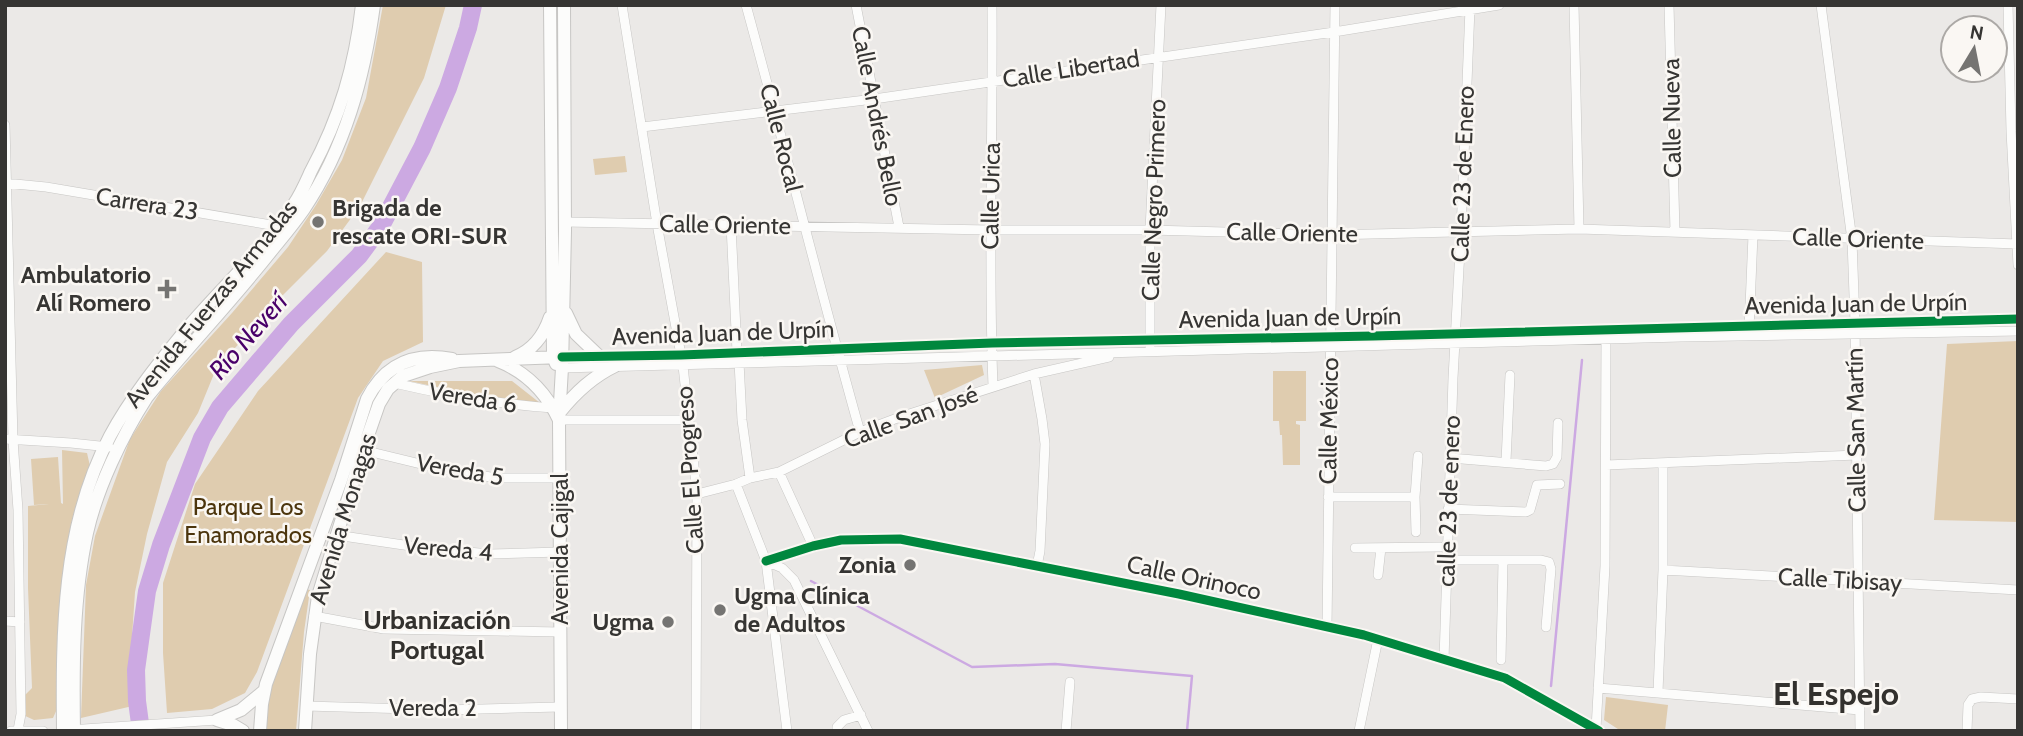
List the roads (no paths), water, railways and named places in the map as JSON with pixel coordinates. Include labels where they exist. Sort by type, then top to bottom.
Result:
[{"type":"main road","name":"Avenida Fuerzas Armadas","points":[[284,227],[326,143],[349,78],[362,5]]},
{"type":"main road","name":"Avenida Fuerzas Armadas","points":[[65,731],[62,668],[65,605],[73,545],[90,487],[111,448],[128,407],[157,365],[184,332],[303,210],[332,159],[358,92],[374,5]]},
{"type":"main road","points":[[550,5],[557,304],[576,334],[599,356]]},
{"type":"main road","points":[[509,359],[521,355],[540,338],[557,304],[565,222],[564,5]]},
{"type":"main road","name":"Avenida Cajigal","points":[[557,304],[561,731]]},
{"type":"main road","name":"Avenida Monagas","points":[[260,731],[264,691],[373,387],[385,373],[399,364],[429,356],[459,360],[559,361]]},
{"type":"main road","name":"Avenida Monagas","points":[[304,731],[318,596],[379,404],[388,389],[403,376],[459,360]]},
{"type":"main road","points":[[494,360],[528,378],[547,397],[557,414],[590,381],[615,366]]},
{"type":"main road","name":"Avenida Fuerzas Armadas","points":[[74,730],[77,610],[83,556],[111,448]]},
{"type":"main road","points":[[217,720],[242,710],[264,691]]},
{"type":"main road","points":[[217,720],[243,731]]},
{"type":"street","name":"Calle El Progreso","points":[[622,5],[683,366],[697,494],[696,731]]},
{"type":"street","name":"Calle Rocal","points":[[746,5],[803,227],[860,432]]},
{"type":"street","name":"Calle Andrés Bello","points":[[856,5],[899,227]]},
{"type":"street","name":"Calle Urica","points":[[992,5],[990,230],[993,386]]},
{"type":"street","name":"Calle Negro Primero","points":[[1150,352],[1150,230],[1161,5]]},
{"type":"street","name":"Calle México","points":[[1326,626],[1335,5]]},
{"type":"street","name":"Calle Libertad","points":[[642,127],[874,99],[1334,32],[1499,5]]},
{"type":"street","points":[[1574,5],[1579,229]]},
{"type":"street","name":"Calle Nueva","points":[[1669,5],[1675,232]]},
{"type":"street","name":"Calle San Martín","points":[[1821,5],[1852,240],[1860,731]]},
{"type":"street","points":[[2008,5],[2018,265]]},
{"type":"street","name":"Calle 23 de Enero","points":[[1455,343],[1470,8]]},
{"type":"street","points":[[5,125],[9,440],[18,510],[21,714],[18,730]]},
{"type":"street","name":"Carrera 23","points":[[6,183],[46,187],[284,227]]},
{"type":"street","name":"Calle Oriente","points":[[565,222],[1331,235],[1579,229],[2018,244]]},
{"type":"street","points":[[731,225],[737,352]]},
{"type":"street","points":[[1749,331],[1753,235]]},
{"type":"street","name":"Avenida Juan de Urpín","points":[[559,361],[615,366],[683,366],[738,362],[1150,352],[1455,332],[1606,334],[1749,331],[2018,319]]},
{"type":"street","name":"Avenida Juan de Urpín","points":[[1855,328],[2018,331]]},
{"type":"street","points":[[1597,730],[1605,566],[1606,334]]},
{"type":"street","name":"Avenida Juan de Urpín","points":[[559,361],[599,356],[992,343],[1150,340],[1455,343],[1606,334]]},
{"type":"street","name":"calle 23 de enero","points":[[1444,660],[1455,343]]},
{"type":"street","name":"Calle San José","points":[[697,494],[779,472],[860,432],[993,386],[1129,352]]},
{"type":"street","points":[[738,362],[750,478]]},
{"type":"street","points":[[1034,374],[1045,444],[1037,566]]},
{"type":"street","points":[[1506,461],[1510,375]]},
{"type":"street","name":"Vereda 6","points":[[394,383],[443,395],[557,414],[689,419]]},
{"type":"street","points":[[1450,458],[1546,466],[1553,464],[1558,457],[1558,423]]},
{"type":"street","points":[[9,440],[111,448]]},
{"type":"street","name":"Vereda 5","points":[[363,450],[433,467],[496,478],[559,478]]},
{"type":"street","points":[[1606,465],[1857,455]]},
{"type":"street","points":[[1416,532],[1418,456]]},
{"type":"street","points":[[1658,692],[1663,570],[1663,464]]},
{"type":"street","points":[[779,472],[814,545]]},
{"type":"street","points":[[736,484],[766,561],[787,731]]},
{"type":"street","points":[[1448,509],[1526,512],[1530,510],[1537,485],[1560,484]]},
{"type":"street","points":[[1328,497],[1415,497]]},
{"type":"street","name":"Vereda 4","points":[[336,535],[424,548],[490,554],[560,552]]},
{"type":"street","name":"Calle Orinoco","points":[[766,561],[814,545],[841,540],[900,539],[1179,594],[1378,639],[1505,678],[1597,730]]},
{"type":"street","points":[[1355,548],[1440,547]]},
{"type":"street","points":[[1378,575],[1381,548]]},
{"type":"street","points":[[1448,560],[1549,562],[1551,569],[1546,627]]},
{"type":"street","points":[[766,561],[782,568],[794,580],[868,731]]},
{"type":"street","points":[[1501,660],[1503,561]]},
{"type":"street","name":"Calle Tibisay","points":[[1663,570],[2018,590]]},
{"type":"street","points":[[314,616],[384,629],[560,632]]},
{"type":"street","points":[[5,621],[20,622]]},
{"type":"street","points":[[1359,731],[1378,639]]},
{"type":"street","points":[[1066,731],[1070,682]]},
{"type":"street","points":[[1598,688],[1860,710]]},
{"type":"street","points":[[1968,731],[1968,705],[1972,699],[2018,699]]},
{"type":"street","name":"Vereda 2","points":[[306,706],[445,710],[561,708]]},
{"type":"street","points":[[837,731],[837,727],[844,720],[861,715]]},
{"type":"street","points":[[65,731],[217,720]]},
{"type":"street","points":[[11,731],[43,731]]},
{"type":"waterway","name":"Río Neverí","points":[[141,731],[136,670],[147,591],[161,545],[202,438],[220,407],[291,324],[359,256],[381,226],[422,148],[448,88],[473,5]]},
{"type":"waterway","points":[[1551,686],[1582,360]]},
{"type":"waterway","points":[[811,581],[972,667],[1055,664],[1192,676],[1187,731]]},
{"type":"place","name":"Brigada de rescate ORI-SUR","points":[[318,222]]},
{"type":"place","name":"Ambulatorio Alí Romero","points":[[167,289]]},
{"type":"place","name":"Zonia","points":[[910,565]]},
{"type":"place","name":"Ugma Clínica de Adultos","points":[[720,610]]},
{"type":"place","name":"Ugma","points":[[668,622]]},
{"type":"district","name":"Urbanización Portugal","points":[[437,635]]},
{"type":"district","name":"El Espejo","points":[[1836,694]]},
{"type":"park label","name":"Parque Los Enamorados","points":[[248,521]]}]
